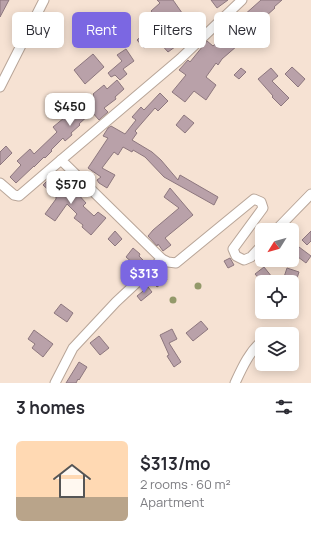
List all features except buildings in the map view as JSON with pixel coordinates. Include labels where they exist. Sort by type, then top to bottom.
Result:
[{"type":"street","points":[[0,86],[44,0]]},
{"type":"street","points":[[0,183],[14,195],[19,196],[180,59],[242,0]]},
{"type":"street","points":[[61,160],[162,259],[168,262],[176,263],[254,199],[261,202],[263,208],[233,248],[236,256],[244,260],[251,257],[255,253]]},
{"type":"street","points":[[283,223],[311,194]]},
{"type":"street","points":[[55,383],[73,348],[116,302],[162,259]]},
{"type":"street","points":[[235,383],[245,363],[255,349]]}]
